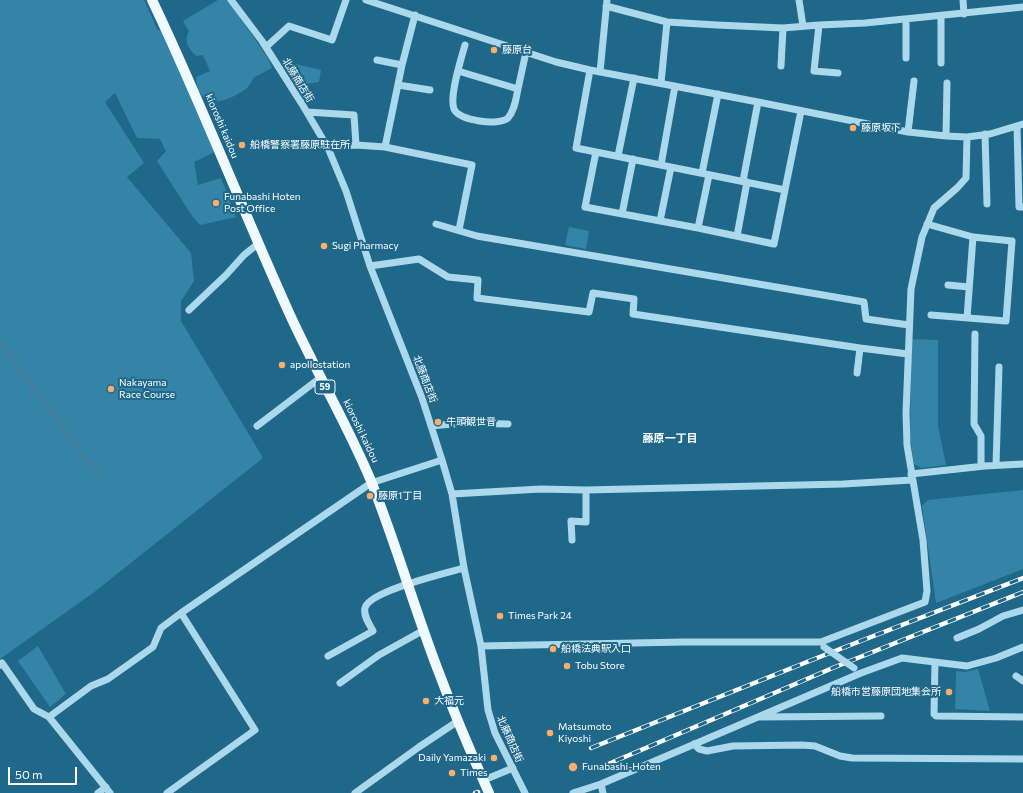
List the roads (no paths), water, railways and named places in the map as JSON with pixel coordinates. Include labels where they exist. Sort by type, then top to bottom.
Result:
[{"type":"main road","name":"kioroshi kaidou","points":[[152,0],[201,106],[292,318],[320,378],[348,430],[371,483],[408,584],[435,664],[490,793]]},
{"type":"street","name":"北藤商店街","points":[[231,0],[266,47],[307,112],[328,148],[346,191],[370,266],[422,398],[442,460],[452,494],[464,568],[481,646],[488,710],[495,733],[525,793]]},
{"type":"street","points":[[266,47],[289,26],[332,40],[346,0]]},
{"type":"street","points":[[366,0],[526,52],[590,70],[908,132],[967,137],[1020,125],[1019,207],[1023,207]]},
{"type":"street","points":[[799,0],[803,26]]},
{"type":"street","points":[[963,0],[964,14]]},
{"type":"street","points":[[600,72],[607,3],[667,22],[717,26],[783,28],[865,23],[1023,7]]},
{"type":"street","points":[[385,147],[402,65],[415,15]]},
{"type":"street","points":[[941,16],[941,63]]},
{"type":"street","points":[[906,19],[906,58]]},
{"type":"street","points":[[661,83],[667,22]]},
{"type":"street","points":[[819,25],[814,71],[838,73]]},
{"type":"street","points":[[781,66],[783,28]]},
{"type":"street","points":[[465,46],[452,98],[454,109],[458,114],[466,118],[493,122],[503,121],[509,117],[514,108],[526,52]]},
{"type":"street","points":[[377,60],[402,65]]},
{"type":"street","points":[[590,70],[576,148],[785,190]]},
{"type":"street","points":[[458,71],[518,89]]},
{"type":"street","points":[[618,156],[634,78]]},
{"type":"street","points":[[908,132],[914,81]]},
{"type":"street","points":[[946,136],[947,83]]},
{"type":"street","points":[[398,84],[430,90]]},
{"type":"street","points":[[661,165],[675,86]]},
{"type":"street","points":[[698,228],[718,94]]},
{"type":"street","points":[[737,236],[758,102]]},
{"type":"street","points":[[596,152],[585,207],[774,244],[801,111]]},
{"type":"street","points":[[307,112],[354,116],[356,145]]},
{"type":"street","points":[[985,134],[987,204]]},
{"type":"street","points":[[481,646],[684,642],[822,644],[925,602],[927,590],[923,540],[907,437],[908,354],[911,289],[917,257],[927,224],[934,208],[966,178],[967,137]]},
{"type":"street","points":[[328,148],[356,145],[385,147],[472,165],[459,230]]},
{"type":"street","points":[[622,214],[633,159]]},
{"type":"street","points":[[660,221],[671,167]]},
{"type":"street","points":[[436,224],[477,236],[864,302],[866,319],[909,325]]},
{"type":"street","points":[[927,224],[973,237],[1012,241],[1006,321],[931,315]]},
{"type":"street","points":[[967,318],[973,237]]},
{"type":"street","points":[[189,310],[226,275],[244,255],[259,243]]},
{"type":"street","points":[[370,266],[418,259],[448,277],[478,280],[477,298],[589,312],[593,293],[634,299],[633,314],[908,354]]},
{"type":"street","points":[[948,285],[969,287]]},
{"type":"street","points":[[975,334],[974,424],[981,436],[981,466]]},
{"type":"street","points":[[857,372],[860,348]]},
{"type":"street","points":[[996,465],[999,368]]},
{"type":"street","points":[[257,426],[320,378]]},
{"type":"street","points":[[431,426],[462,423],[508,424]]},
{"type":"street","points":[[48,716],[91,686],[108,679],[153,647],[161,628],[181,613],[371,483],[442,460]]},
{"type":"street","points":[[452,494],[540,489],[586,490],[843,484],[912,477],[981,466],[1023,464]]},
{"type":"street","points":[[572,540],[571,521],[586,522],[586,490]]},
{"type":"street","points":[[328,656],[373,631],[364,614],[367,603],[386,592],[408,584],[464,568]]},
{"type":"street","points":[[956,638],[979,629],[1003,616],[1023,610]]},
{"type":"street","points":[[167,793],[255,730],[181,613]]},
{"type":"street","points":[[340,683],[379,655],[424,630]]},
{"type":"street","points":[[822,644],[861,673]]},
{"type":"street","points":[[573,793],[601,784],[755,717],[861,673],[902,658],[967,666],[996,658],[1023,647]]},
{"type":"street","points":[[0,665],[2,663],[34,709],[48,716],[108,790],[98,793]]},
{"type":"street","points":[[935,663],[934,714],[936,716],[1023,717]]},
{"type":"street","points":[[1016,676],[1023,681]]},
{"type":"street","points":[[755,717],[881,716]]},
{"type":"street","points":[[355,793],[458,721]]},
{"type":"street","points":[[694,744],[699,749],[707,751],[732,746],[802,744],[815,746],[840,756],[852,758],[1023,759]]},
{"type":"street","points":[[484,780],[512,768]]},
{"type":"street","points":[[601,784],[603,793]]},
{"type":"tunnel","points":[[0,342],[101,479]]},
{"type":"railway","points":[[591,748],[1023,578]]},
{"type":"railway","points":[[599,768],[835,667],[1023,592]]},
{"type":"place","name":"藤原台","points":[[494,50]]},
{"type":"place","name":"藤原坂下","points":[[853,128]]},
{"type":"place","name":"船橋警察署藤原駐在所","points":[[242,145]]},
{"type":"place","name":"Funabashi Hoten Post Office","points":[[216,203]]},
{"type":"place","name":"Sugi Pharmacy","points":[[324,246]]},
{"type":"place","name":"apollostation","points":[[282,365]]},
{"type":"place","name":"Nakayama Race Course","points":[[111,389]]},
{"type":"place","name":"牛頭観世音","points":[[438,422]]},
{"type":"place","name":"藤原1丁目","points":[[370,496]]},
{"type":"place","name":"Times Park 24","points":[[500,616]]},
{"type":"place","name":"船橋法典駅入口","points":[[553,649]]},
{"type":"place","name":"Tobu Store","points":[[567,666]]},
{"type":"place","name":"船橋市営藤原団地集会所","points":[[949,692]]},
{"type":"place","name":"大福元","points":[[426,701]]},
{"type":"place","name":"Matsumoto Kiyoshi","points":[[550,733]]},
{"type":"place","name":"Daily Yamazaki","points":[[494,758]]},
{"type":"place","name":"Funabashi-Hoten","points":[[573,767]]},
{"type":"place","name":"Times","points":[[452,773]]},
{"type":"district","name":"藤原一丁目","points":[[670,438]]}]
